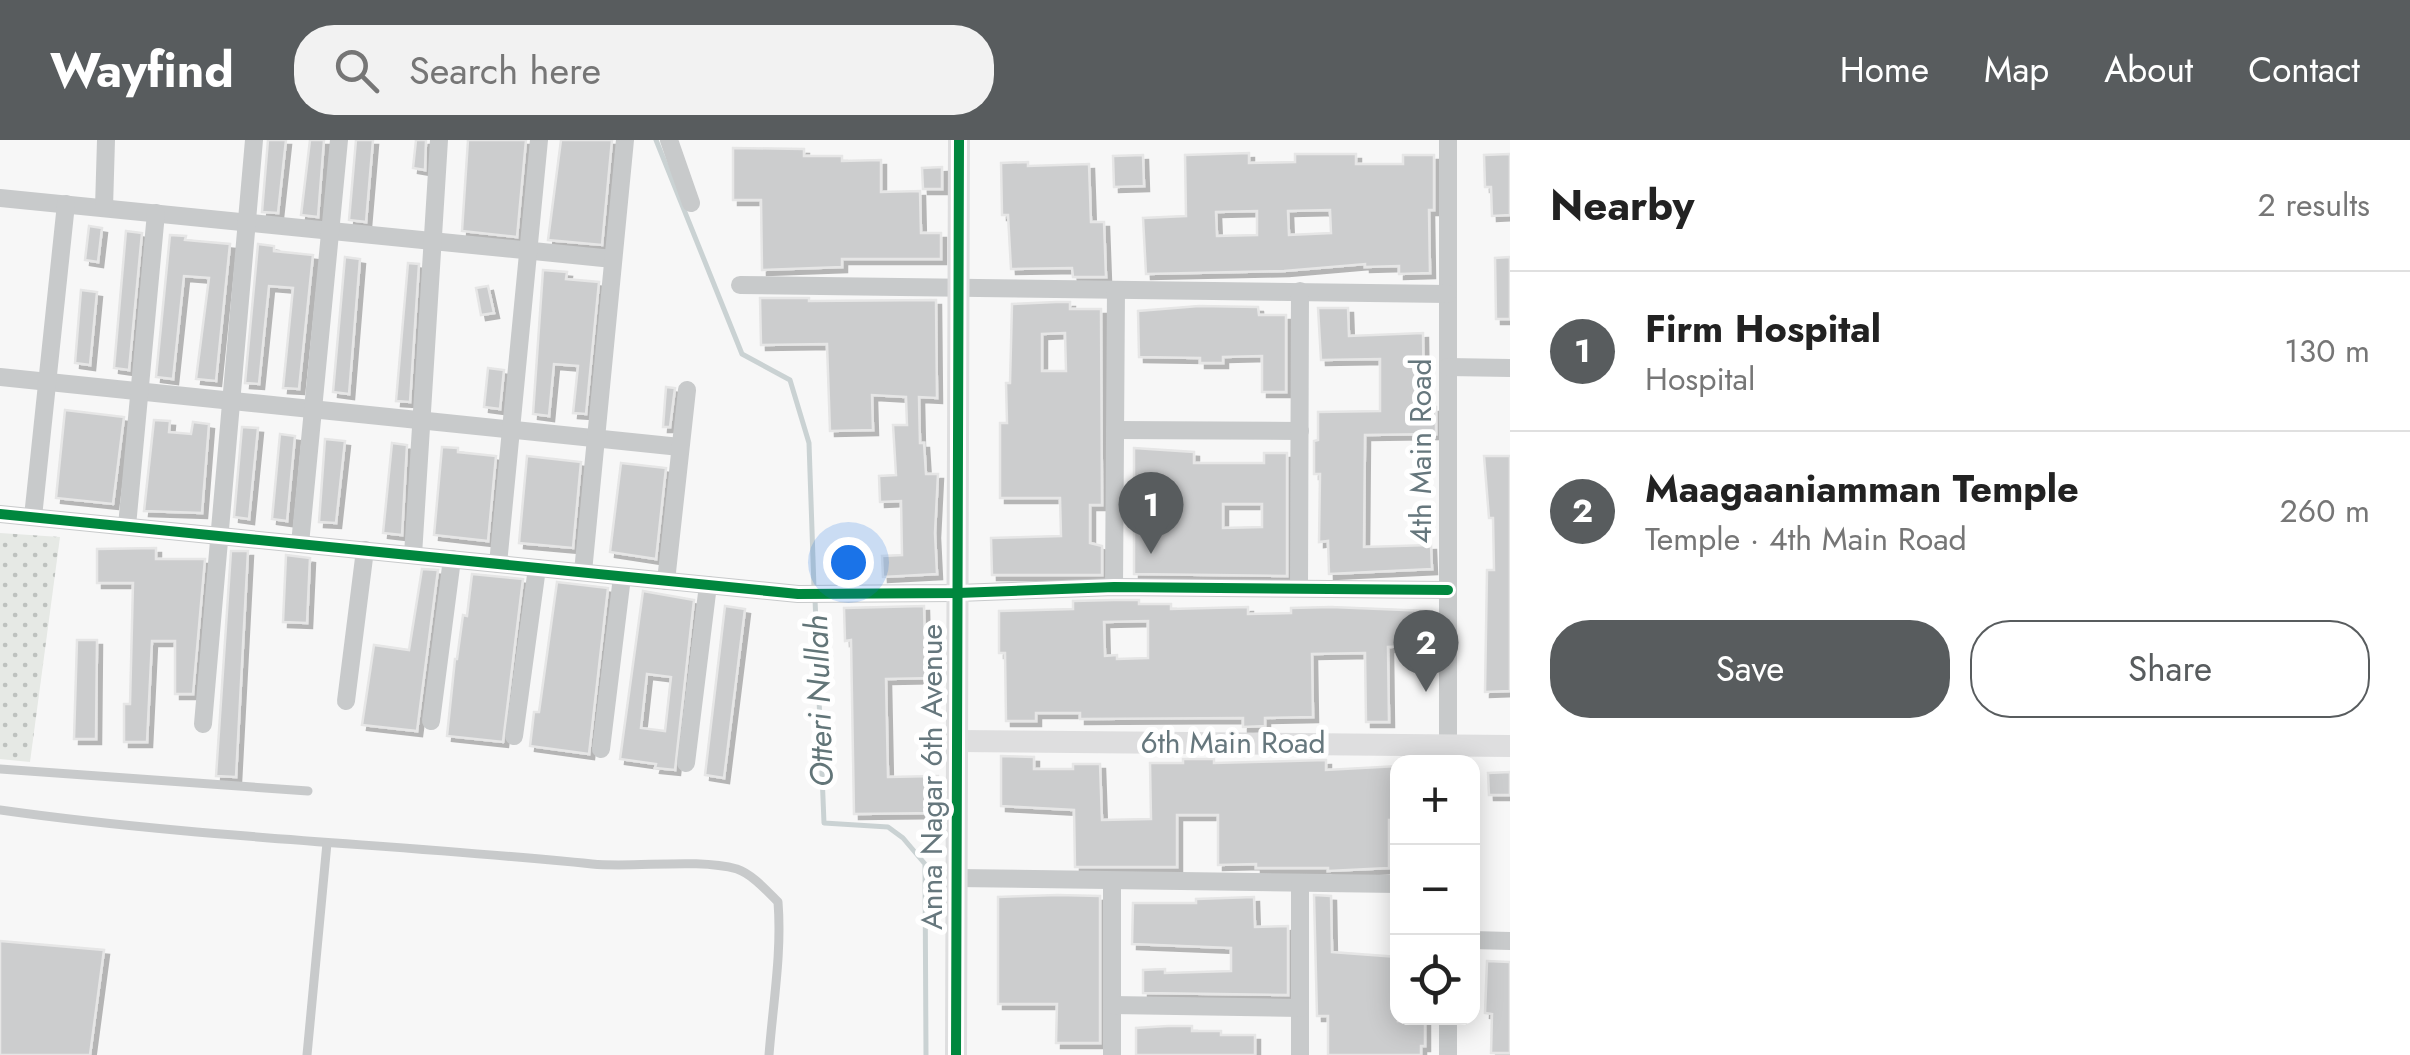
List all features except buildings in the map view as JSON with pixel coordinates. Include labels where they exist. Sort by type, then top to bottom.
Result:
[{"type":"street","points":[[104,208],[106,140]]},
{"type":"street","points":[[203,724],[254,140]]},
{"type":"street","points":[[300,544],[339,140]]},
{"type":"street","points":[[412,555],[439,140]]},
{"type":"street","points":[[498,564],[540,140]]},
{"type":"street","points":[[583,572],[625,140]]},
{"type":"street","points":[[669,140],[691,202]]},
{"type":"street","name":"Anna Nagar 6th Avenue","points":[[956,1055],[959,140]]},
{"type":"street","name":"4th Main Road","points":[[1448,140],[1448,754]]},
{"type":"street","points":[[0,198],[613,259]]},
{"type":"street","points":[[33,517],[66,204]]},
{"type":"street","points":[[127,526],[156,213]]},
{"type":"street","points":[[740,285],[1448,294]]},
{"type":"street","points":[[1114,587],[1116,290]]},
{"type":"street","points":[[1299,588],[1300,291]]},
{"type":"street","points":[[1448,367],[1510,368]]},
{"type":"street","points":[[0,376],[680,447]]},
{"type":"street","points":[[666,581],[687,390]]},
{"type":"street","points":[[1115,430],[1300,431]]},
{"type":"street","points":[[0,514],[798,594],[1114,587],[1448,590]]},
{"type":"street","points":[[346,701],[366,550]]},
{"type":"street","points":[[431,721],[452,559]]},
{"type":"street","points":[[514,736],[537,568]]},
{"type":"street","points":[[601,749],[622,576]]},
{"type":"street","points":[[686,762],[708,585]]},
{"type":"street","name":"6th Main Road","points":[[957,741],[1448,754],[1510,746]]},
{"type":"street","points":[[956,878],[1390,884]]},
{"type":"street","points":[[1112,882],[1112,1055]]},
{"type":"street","points":[[1300,884],[1300,1055]]},
{"type":"street","points":[[1480,940],[1510,941]]},
{"type":"street","points":[[1112,1005],[1300,1008]]},
{"type":"street","points":[[1448,1025],[1448,1055]]},
{"type":"lane","points":[[0,768],[308,791]]},
{"type":"lane","points":[[0,810],[115,826],[429,847],[622,867],[702,866],[740,870],[778,902],[782,946],[774,989],[770,1055]]},
{"type":"lane","points":[[307,1055],[327,843]]},
{"type":"shaded area","points":[[0,533],[60,537],[30,762],[0,759]]},
{"type":"waterway","name":"Otteri Nullah","points":[[656,140],[742,354],[790,380],[809,443],[814,588]]},
{"type":"waterway","name":"Otteri Nullah","points":[[815,599],[824,823],[888,827],[925,864],[926,1055]]},
{"type":"cycle path","points":[[956,1055],[959,140]]},
{"type":"cycle path","points":[[0,514],[798,594],[1114,587],[1448,590]]},
{"type":"place","name":"Firm Hospital","points":[[1151,554]]},
{"type":"place","name":"Maagaaniamman Temple","points":[[1426,692]]}]
